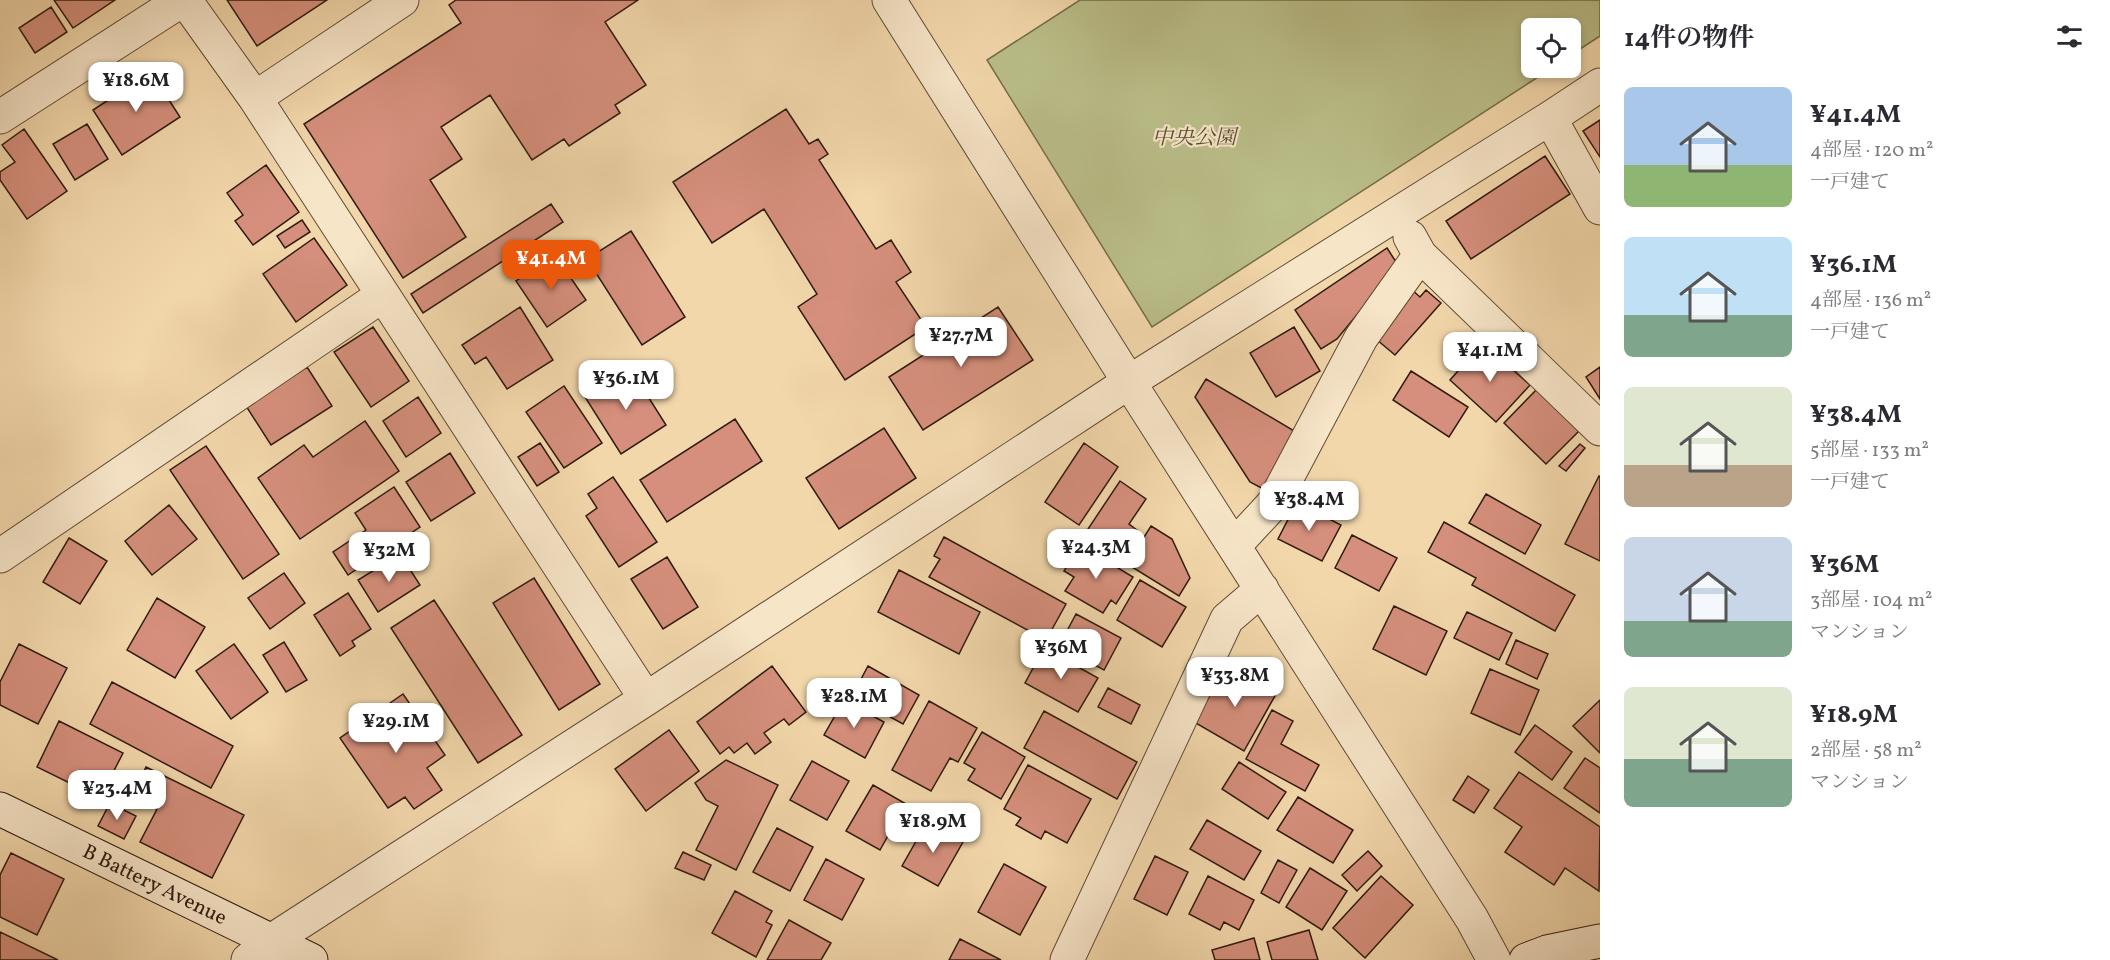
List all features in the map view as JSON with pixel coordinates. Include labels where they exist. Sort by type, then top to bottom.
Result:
[{"type":"street","points":[[0,117],[183,0],[255,98],[646,699]]},
{"type":"street","points":[[255,98],[402,0]]},
{"type":"street","points":[[889,0],[1129,382],[1472,919],[1494,960]]},
{"type":"street","points":[[259,950],[1129,382],[1600,85]]},
{"type":"street","points":[[1550,118],[1600,208]]},
{"type":"street","points":[[1398,214],[1420,255],[1600,429]]},
{"type":"street","points":[[1234,546],[1273,504],[1361,338],[1420,255]]},
{"type":"street","points":[[0,556],[383,294]]},
{"type":"street","points":[[1067,960],[1227,619],[1262,590]]},
{"type":"street","name":"B Battery Avenue","points":[[0,809],[259,950],[311,960]]},
{"type":"street","points":[[1526,960],[1547,952],[1600,941]]},
{"type":"green space","name":"中央公園","points":[[1080,0],[1600,0],[1600,36],[1581,48],[1581,18],[1521,18],[1521,78],[1537,78],[1152,327],[987,60]]},
{"type":"building","points":[[54,0],[115,0],[73,28]]},
{"type":"building","points":[[227,0],[327,0],[257,46]]},
{"type":"building","points":[[456,0],[638,0],[605,22],[646,85],[615,105],[620,113],[569,146],[564,139],[532,160],[490,95],[441,127],[462,159],[430,180],[466,237],[403,278],[304,124],[461,23],[449,5]]},
{"type":"building","points":[[51,7],[67,32],[35,53],[19,28]]},
{"type":"building","points":[[151,72],[180,117],[122,155],[93,110]]},
{"type":"building","points":[[786,109],[809,144],[818,139],[828,154],[819,160],[876,249],[891,240],[911,272],[896,282],[926,327],[845,380],[798,307],[817,294],[764,209],[712,243],[673,182]]},
{"type":"building","points":[[1600,120],[1600,157],[1583,131]]},
{"type":"building","points":[[87,124],[108,159],[75,180],[53,144]]},
{"type":"building","points":[[24,129],[67,191],[27,219],[0,180],[0,172],[15,162],[2,145]]},
{"type":"building","points":[[1545,156],[1570,194],[1471,259],[1446,221]]},
{"type":"building","points":[[266,165],[299,212],[253,245],[235,221],[243,215],[227,193]]},
{"type":"building","points":[[551,204],[563,222],[423,313],[411,294]]},
{"type":"building","points":[[302,220],[310,232],[285,248],[277,236]]},
{"type":"building","points":[[631,231],[685,317],[642,345],[587,259]]},
{"type":"building","points":[[314,238],[347,285],[296,322],[263,274]]},
{"type":"building","points":[[1387,248],[1398,265],[1337,339],[1321,349],[1295,310]]},
{"type":"building","points":[[555,255],[586,300],[547,327],[516,281]]},
{"type":"building","points":[[1410,288],[1420,297],[1426,290],[1441,303],[1395,355],[1370,334]]},
{"type":"building","points":[[520,307],[553,360],[507,389],[486,357],[475,364],[462,345]]},
{"type":"building","points":[[998,307],[1033,360],[923,430],[889,377]]},
{"type":"building","points":[[373,327],[409,381],[371,407],[334,352]]},
{"type":"building","points":[[1294,327],[1320,371],[1276,397],[1250,353]]},
{"type":"building","points":[[1483,343],[1530,385],[1496,422],[1450,380]]},
{"type":"building","points":[[307,367],[332,406],[271,445],[246,406]]},
{"type":"building","points":[[1600,367],[1600,399],[1586,377]]},
{"type":"building","points":[[630,368],[666,425],[621,454],[585,397]]},
{"type":"building","points":[[1411,371],[1468,407],[1449,437],[1393,400]]},
{"type":"building","points":[[1206,379],[1296,432],[1267,491],[1250,482],[1195,397]]},
{"type":"building","points":[[564,386],[602,443],[564,468],[526,412]]},
{"type":"building","points":[[1538,388],[1581,429],[1546,464],[1504,423]]},
{"type":"building","points":[[418,397],[441,433],[406,457],[383,421]]},
{"type":"building","points":[[735,419],[762,461],[667,522],[640,480]]},
{"type":"building","points":[[365,421],[399,471],[300,539],[258,478],[304,445],[313,457]]},
{"type":"building","points":[[884,428],[916,478],[839,529],[806,478]]},
{"type":"building","points":[[540,443],[559,472],[537,486],[518,457]]},
{"type":"building","points":[[1084,443],[1118,467],[1079,525],[1045,502]]},
{"type":"building","points":[[1580,444],[1585,448],[1566,471],[1559,466]]},
{"type":"building","points":[[206,446],[279,554],[243,579],[170,470]]},
{"type":"building","points":[[450,453],[475,493],[431,521],[406,482]]},
{"type":"building","points":[[613,477],[657,542],[619,567],[586,516],[597,508],[588,494]]},
{"type":"building","points":[[1600,477],[1600,561],[1565,544]]},
{"type":"building","points":[[1120,481],[1146,499],[1129,524],[1138,531],[1120,556],[1086,532]]},
{"type":"building","points":[[394,487],[420,527],[348,575],[333,552],[366,530],[355,513]]},
{"type":"building","points":[[1486,494],[1541,525],[1525,554],[1469,523]]},
{"type":"building","points":[[1297,502],[1341,525],[1322,561],[1278,539]]},
{"type":"building","points":[[169,505],[197,539],[152,575],[125,541]]},
{"type":"building","points":[[1444,522],[1575,595],[1555,631],[1472,585],[1476,578],[1428,552]]},
{"type":"building","points":[[1151,526],[1172,539],[1190,578],[1179,596],[1127,564]]},
{"type":"building","points":[[1352,535],[1397,558],[1379,591],[1335,568]]},
{"type":"building","points":[[944,537],[1066,604],[1046,640],[929,577],[940,559],[934,556]]},
{"type":"building","points":[[69,538],[107,561],[80,604],[43,582]]},
{"type":"building","points":[[1080,545],[1133,577],[1116,604],[1111,600],[1103,613],[1065,591],[1074,577],[1064,571]]},
{"type":"building","points":[[400,554],[420,585],[378,612],[358,580]]},
{"type":"building","points":[[667,557],[698,607],[663,629],[631,579]]},
{"type":"building","points":[[899,570],[980,612],[959,654],[878,612]]},
{"type":"building","points":[[284,573],[305,603],[270,629],[248,598]]},
{"type":"building","points":[[534,578],[600,684],[559,710],[493,603]]},
{"type":"building","points":[[1140,580],[1186,607],[1162,647],[1117,620]]},
{"type":"building","points":[[348,593],[371,629],[352,641],[355,646],[340,656],[314,615]]},
{"type":"building","points":[[157,598],[205,627],[175,678],[127,650]]},
{"type":"building","points":[[434,600],[522,735],[478,763],[391,628]]},
{"type":"building","points":[[1394,606],[1447,631],[1426,675],[1373,649]]},
{"type":"building","points":[[1467,612],[1512,633],[1499,660],[1454,638]]},
{"type":"building","points":[[1076,614],[1121,638],[1104,670],[1059,646]]},
{"type":"building","points":[[1516,640],[1548,654],[1537,679],[1506,664]]},
{"type":"building","points":[[284,642],[307,680],[286,692],[263,655]]},
{"type":"building","points":[[19,644],[67,668],[38,724],[0,705],[0,682]]},
{"type":"building","points":[[234,644],[268,692],[231,719],[196,671]]},
{"type":"building","points":[[1044,648],[1098,678],[1078,712],[1025,683]]},
{"type":"building","points":[[1227,665],[1276,694],[1244,751],[1194,722]]},
{"type":"building","points":[[772,666],[806,712],[789,725],[784,719],[764,733],[771,742],[755,754],[747,743],[734,753],[729,747],[720,754],[697,722]]},
{"type":"building","points":[[868,666],[919,695],[903,724],[852,696]]},
{"type":"building","points":[[1490,669],[1539,690],[1520,735],[1471,713]]},
{"type":"building","points":[[112,682],[233,746],[211,788],[90,724]]},
{"type":"building","points":[[1108,688],[1140,705],[1131,724],[1098,707]]},
{"type":"building","points":[[403,694],[445,755],[427,768],[442,790],[414,809],[405,797],[388,808],[340,738]]},
{"type":"building","points":[[844,700],[884,722],[865,758],[824,735]]},
{"type":"building","points":[[1600,700],[1600,753],[1573,726]]},
{"type":"building","points":[[929,701],[977,728],[958,762],[950,758],[931,791],[892,770]]},
{"type":"building","points":[[1272,710],[1293,721],[1281,744],[1319,765],[1305,791],[1246,759]]},
{"type":"building","points":[[1044,711],[1137,762],[1117,799],[1024,748]]},
{"type":"building","points":[[59,721],[123,753],[100,798],[37,767]]},
{"type":"building","points":[[1535,725],[1572,752],[1552,780],[1515,752]]},
{"type":"building","points":[[669,730],[699,771],[646,811],[615,769]]},
{"type":"building","points":[[982,732],[1025,757],[1001,799],[968,780],[975,769],[964,763]]},
{"type":"building","points":[[1585,758],[1600,768],[1600,813],[1564,788]]},
{"type":"building","points":[[726,760],[778,785],[736,870],[696,850],[718,806],[706,800],[695,783]]},
{"type":"building","points":[[812,761],[849,781],[827,820],[790,800]]},
{"type":"building","points":[[1239,762],[1286,792],[1268,819],[1222,789]]},
{"type":"building","points":[[1028,765],[1091,799],[1067,843],[1045,831],[1041,839],[1016,825],[1021,818],[1004,809]]},
{"type":"building","points":[[146,767],[244,815],[212,878],[140,842],[157,809],[132,797]]},
{"type":"building","points":[[1519,772],[1600,827],[1599,891],[1565,868],[1554,885],[1505,852],[1522,827],[1494,808]]},
{"type":"building","points":[[1468,776],[1489,790],[1474,813],[1453,800]]},
{"type":"building","points":[[873,785],[913,808],[896,838],[889,834],[880,850],[846,831]]},
{"type":"building","points":[[1298,797],[1353,830],[1333,863],[1277,830]]},
{"type":"building","points":[[110,803],[136,816],[124,839],[98,826]]},
{"type":"building","points":[[1207,820],[1261,851],[1244,880],[1190,849]]},
{"type":"building","points":[[927,822],[963,842],[938,886],[902,866]]},
{"type":"building","points":[[777,828],[813,847],[790,891],[753,872]]},
{"type":"building","points":[[1368,851],[1382,866],[1357,891],[1342,875]]},
{"type":"building","points":[[683,852],[711,865],[704,880],[675,868]]},
{"type":"building","points":[[11,853],[64,879],[37,935],[0,917],[0,875]]},
{"type":"building","points":[[1155,856],[1188,872],[1167,915],[1134,899]]},
{"type":"building","points":[[826,859],[864,879],[842,920],[804,900]]},
{"type":"building","points":[[1278,860],[1297,870],[1279,903],[1261,893]]},
{"type":"building","points":[[1004,864],[1046,887],[1020,935],[978,912]]},
{"type":"building","points":[[1310,868],[1347,891],[1322,930],[1286,907]]},
{"type":"building","points":[[1208,876],[1254,900],[1239,930],[1224,922],[1220,930],[1189,914]]},
{"type":"building","points":[[1381,876],[1413,905],[1365,958],[1333,928]]},
{"type":"building","points":[[735,891],[772,911],[766,922],[772,925],[756,957],[712,933]]},
{"type":"building","points":[[789,920],[831,943],[821,960],[767,960]]},
{"type":"building","points":[[1309,930],[1318,960],[1272,960],[1267,942]]},
{"type":"building","points":[[0,932],[58,960],[0,960]]},
{"type":"building","points":[[1254,938],[1260,960],[1215,960],[1212,950]]},
{"type":"building","points":[[960,939],[1001,960],[949,960]]}]
